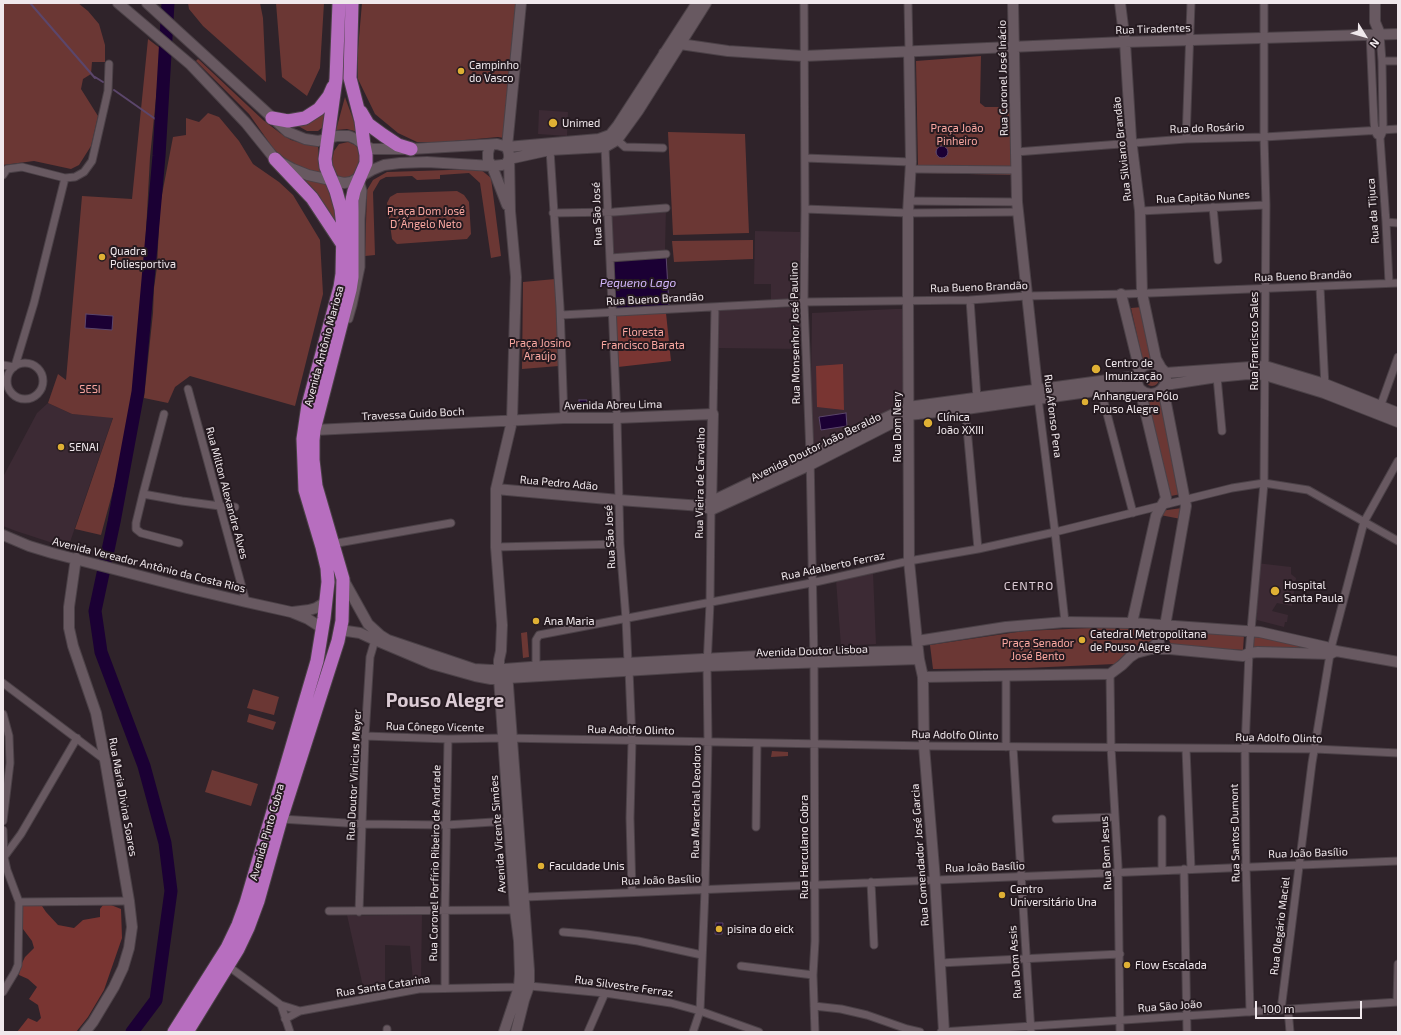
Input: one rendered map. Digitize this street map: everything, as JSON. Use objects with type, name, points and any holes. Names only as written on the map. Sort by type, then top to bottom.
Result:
[{"type":"highway","name":"Avenida Antônio Mariosa","points":[[323,623],[328,582],[327,568],[305,490],[303,440],[305,419],[340,287],[343,245],[338,182],[326,167],[336,79],[339,3]]},
{"type":"highway","points":[[352,3],[350,78],[356,102],[368,124],[398,145],[411,149]]},
{"type":"highway","points":[[272,118],[288,121],[305,118],[319,109],[329,96],[336,79]]},
{"type":"highway","name":"Avenida Antônio Mariosa","points":[[341,626],[343,579],[316,486],[313,460],[314,430],[352,277],[352,200],[354,191],[366,163],[361,122],[356,102]]},
{"type":"highway","points":[[275,159],[312,198],[343,245]]},
{"type":"highway","points":[[307,497],[306,484],[309,477],[316,486]]},
{"type":"highway","name":"Avenida Pinto Cobra","points":[[174,1032],[227,948],[246,904],[317,661],[323,623]]},
{"type":"highway","name":"Avenida Pinto Cobra","points":[[188,1032],[238,949],[253,914],[281,819],[338,641],[341,626]]},
{"type":"highway","points":[[292,745],[295,752],[301,755]]},
{"type":"street","points":[[118,3],[191,65],[246,123],[275,159],[308,175],[338,182],[351,182],[384,164],[427,162],[492,166],[506,164],[509,159],[550,150],[605,146],[617,140],[638,111],[706,3]]},
{"type":"street","points":[[510,210],[509,150],[507,147],[521,3]]},
{"type":"street","points":[[150,5],[288,132],[305,139],[318,141],[346,136],[356,139],[372,149],[411,149],[490,145],[501,145],[507,147],[599,139],[610,135],[697,3]]},
{"type":"street","name":"Rua Monsenhor José Paulino","points":[[804,3],[804,302],[810,454],[814,658]]},
{"type":"street","points":[[908,3],[911,165],[908,213]]},
{"type":"street","name":"Rua Coronel José Inácio","points":[[1013,3],[1016,152]]},
{"type":"street","name":"Rua Silviano Brandão","points":[[1120,3],[1125,42],[1132,144],[1140,210],[1142,293],[1156,359],[1163,370]]},
{"type":"street","points":[[1186,139],[1191,3]]},
{"type":"street","name":"Rua Francisco Sales","points":[[1248,653],[1252,631],[1257,552],[1264,483],[1266,205],[1264,137],[1264,3]]},
{"type":"street","points":[[1375,3],[1379,131]]},
{"type":"street","points":[[1375,34],[1382,61],[1379,131]]},
{"type":"street","name":"Rua Tiradentes","points":[[680,44],[728,51],[804,56],[1125,42],[1398,34]]},
{"type":"street","points":[[664,53],[680,44]]},
{"type":"street","points":[[1382,61],[1398,61]]},
{"type":"street","points":[[3,175],[7,169],[22,166],[65,178],[75,177],[84,172],[92,161],[108,91],[110,64]]},
{"type":"street","name":"Rua do Rosário","points":[[1016,152],[1186,139],[1264,137],[1398,130]]},
{"type":"street","name":"Rua da Tijuca","points":[[1379,131],[1389,283]]},
{"type":"street","points":[[617,140],[625,147],[663,148]]},
{"type":"street","points":[[490,145],[488,160],[492,166],[510,210]]},
{"type":"street","name":"Rua São José","points":[[605,146],[617,418],[620,544],[629,667],[632,740],[630,818],[632,892]]},
{"type":"street","points":[[550,150],[561,315],[564,418]]},
{"type":"street","points":[[1016,152],[1018,207]]},
{"type":"street","points":[[805,158],[1016,170]]},
{"type":"street","points":[[3,365],[14,367],[26,363],[36,367],[43,376],[42,388],[34,396],[24,399],[13,394],[5,385],[14,367],[34,303],[65,178]]},
{"type":"street","points":[[908,201],[1018,207]]},
{"type":"street","name":"Rua Capitão Nunes","points":[[1140,210],[1266,205]]},
{"type":"street","points":[[805,209],[908,213],[1018,207]]},
{"type":"street","name":"Rua Afonso Pena","points":[[1018,207],[1026,296],[1065,622]]},
{"type":"street","points":[[1213,207],[1218,260]]},
{"type":"street","points":[[553,213],[608,212],[666,208]]},
{"type":"street","name":"Avenida Vicente Simões","points":[[504,1032],[524,987],[529,970],[524,897],[503,673],[499,660],[501,651],[502,625],[496,547],[496,490],[512,421],[516,277],[510,210]]},
{"type":"street","name":"Rua Dom Nery","points":[[908,213],[909,561],[918,650]]},
{"type":"street","points":[[1386,222],[1398,223]]},
{"type":"street","points":[[610,258],[666,254]]},
{"type":"street","name":"Rua Bueno Brandão","points":[[561,315],[804,302],[970,300],[1026,296],[1121,294],[1398,283]]},
{"type":"street","points":[[1320,287],[1324,388]]},
{"type":"street","points":[[1121,294],[1138,363],[1136,380],[1166,498],[1156,516],[1132,623]]},
{"type":"street","points":[[970,300],[977,398]]},
{"type":"street","name":"Rua Vieira de Carvalho","points":[[707,662],[710,603],[708,506],[713,414],[715,307]]},
{"type":"street","points":[[1379,410],[1398,357]]},
{"type":"street","points":[[1138,373],[1148,364],[1154,364],[1163,370],[1265,370],[1324,388],[1379,410],[1398,422]]},
{"type":"street","points":[[1163,370],[1166,379],[1164,386],[1186,499],[1168,626],[1167,642],[1170,649]]},
{"type":"street","points":[[1139,387],[1145,393],[1152,394],[1158,392],[1164,386],[1217,377],[1248,374],[1265,370]]},
{"type":"street","name":"Avenida Doutor João Beraldo","points":[[758,484],[810,454],[908,411],[1099,386],[1130,377],[1138,373]]},
{"type":"street","points":[[1217,377],[1222,431]]},
{"type":"street","points":[[1099,386],[1133,513]]},
{"type":"street","name":"Avenida Doutor João Beraldo","points":[[1099,386],[1139,387]]},
{"type":"street","name":"Rua Milton Alexandre Alves","points":[[188,390],[246,602]]},
{"type":"street","name":"Avenida Doutor João Beraldo","points":[[965,404],[977,398],[1038,394]]},
{"type":"street","points":[[965,404],[978,549]]},
{"type":"street","points":[[1379,410],[1398,413]]},
{"type":"street","name":"Avenida Doutor João Beraldo","points":[[708,506],[758,484],[810,465],[908,411]]},
{"type":"street","points":[[164,414],[142,494],[136,524],[137,531],[179,543]]},
{"type":"street","name":"Avenida Abreu Lima","points":[[512,421],[713,414]]},
{"type":"street","name":"Travessa Guido Boch","points":[[314,430],[512,421]]},
{"type":"street","name":"Rua Olegário Maciel","points":[[1290,1032],[1284,1010],[1298,865],[1314,749],[1332,651],[1364,522],[1398,461]]},
{"type":"street","name":"Rua Adalberto Ferraz","points":[[535,671],[536,640],[538,635],[710,603],[812,583],[909,561],[978,549],[1055,532],[1232,488],[1264,483],[1308,490],[1398,541]]},
{"type":"street","name":"Rua Pedro Adão","points":[[496,490],[708,506]]},
{"type":"street","points":[[142,494],[235,507]]},
{"type":"street","points":[[332,544],[451,523]]},
{"type":"street","name":"Avenida Vereador Antônio da Costa Rios","points":[[3,535],[29,546],[246,602],[291,612],[323,623]]},
{"type":"street","points":[[496,547],[620,544]]},
{"type":"street","name":"Rua Maria Divina Soares","points":[[80,559],[69,607],[69,628],[73,646],[96,713],[129,901],[132,927],[129,948],[123,968],[114,987],[93,1022],[85,1032]]},
{"type":"street","points":[[343,579],[377,638]]},
{"type":"street","name":"Avenida Vereador Antônio da Costa Rios","points":[[291,612],[316,608],[326,602]]},
{"type":"street","points":[[1332,651],[1299,653],[1258,652],[1248,653],[1243,656],[1170,649],[1151,649],[1130,656],[1122,665],[1110,674],[923,677],[918,650],[1001,627],[1065,622],[1132,623],[1252,631],[1300,640],[1332,651],[1398,662]]},
{"type":"street","name":"Avenida Doutor Lisboa","points":[[341,626],[377,638],[432,664],[490,679],[503,673],[814,658],[918,650]]},
{"type":"street","points":[[1151,649],[1159,641],[1168,626]]},
{"type":"street","name":"Rua Doutor Vinicius Meyer","points":[[359,912],[365,736],[370,657],[377,638]]},
{"type":"street","points":[[1299,653],[1302,649],[1300,640]]},
{"type":"street","name":"Rua Santos Dumont","points":[[1248,653],[1245,748],[1246,867],[1250,1012]]},
{"type":"street","name":"Rua Herculano Cobra","points":[[814,658],[815,941],[813,975],[815,1032]]},
{"type":"street","name":"Rua Marechal Deodoro","points":[[692,1032],[700,1011],[705,890],[708,742],[707,662]]},
{"type":"street","name":"Rua Bom Jesus","points":[[1110,674],[1111,747],[1119,872],[1120,1032]]},
{"type":"street","name":"Rua Dom Assis","points":[[1006,676],[1009,747],[1021,876],[1031,1029]]},
{"type":"street","name":"Rua Comendador José Garcia","points":[[923,677],[924,746],[935,880],[944,1032]]},
{"type":"street","points":[[3,683],[105,760]]},
{"type":"street","points":[[3,714],[9,736],[10,763],[3,821]]},
{"type":"street","name":"Rua Cônego Vicente","points":[[365,736],[448,739],[508,739]]},
{"type":"street","points":[[4,857],[21,834],[77,738]]},
{"type":"street","name":"Rua Coronel Porfírio Ribeiro de Andrade","points":[[445,988],[444,910],[448,739]]},
{"type":"street","name":"Avenida Vicente Simões","points":[[508,739],[509,822],[515,910],[524,987],[524,1000],[516,1032]]},
{"type":"street","name":"Rua Adolfo Olinto","points":[[508,739],[924,746],[1314,749],[1398,753]]},
{"type":"street","points":[[756,827],[757,743]]},
{"type":"street","points":[[1186,749],[1188,869],[1187,1032]]},
{"type":"street","points":[[1056,819],[1115,816]]},
{"type":"street","points":[[281,819],[362,824],[446,825],[509,822]]},
{"type":"street","points":[[1162,819],[1162,870]]},
{"type":"street","points":[[3,830],[4,857],[7,870],[19,902],[18,965],[16,972],[3,992]]},
{"type":"street","name":"Rua João Basílio","points":[[524,897],[1398,860]]},
{"type":"street","points":[[871,882],[874,945]]},
{"type":"street","points":[[19,902],[129,901]]},
{"type":"street","points":[[328,911],[515,910]]},
{"type":"street","points":[[563,932],[638,941],[702,955]]},
{"type":"street","points":[[940,963],[1120,954]]},
{"type":"street","points":[[1398,964],[1398,1002]]},
{"type":"street","name":"Rua Santa Catarina","points":[[228,966],[281,1005],[300,1011]]},
{"type":"street","points":[[741,966],[813,975]]},
{"type":"street","name":"Rua Santa Catarina","points":[[285,1018],[300,1011],[419,989],[524,987]]},
{"type":"street","name":"Rua Silvestre Ferraz","points":[[524,987],[605,993],[664,1001],[700,1011],[760,1032]]},
{"type":"street","points":[[588,1032],[605,993]]},
{"type":"street","name":"Rua São João","points":[[941,1032],[1031,1029],[1120,1020],[1398,1002]]},
{"type":"street","points":[[281,1005],[290,1032]]},
{"type":"street","points":[[814,1006],[841,1009],[867,1015],[920,1032]]},
{"type":"shaded area","name":"Unimed","points":[[539,110],[568,112],[567,136],[538,134]]},
{"type":"shaded area","points":[[666,208],[665,251],[612,255],[608,212]]},
{"type":"shaded area","points":[[755,231],[800,232],[800,300],[771,301],[771,284],[754,284]]},
{"type":"shaded area","points":[[800,307],[803,349],[717,348],[719,310]]},
{"type":"shaded area","points":[[906,309],[904,407],[816,449],[812,446],[812,313]]},
{"type":"shaded area","name":"SENAI","points":[[48,403],[72,414],[113,417],[68,548],[3,526],[3,477],[37,413]]},
{"type":"shaded area","name":"Hospital Santa Paula","points":[[1256,563],[1291,567],[1291,574],[1296,578],[1292,606],[1277,603],[1272,611],[1288,615],[1287,622],[1285,622],[1284,627],[1257,620]]},
{"type":"shaded area","points":[[873,573],[876,644],[841,646],[836,580]]},
{"type":"shaded area","points":[[422,914],[421,981],[413,981],[410,946],[385,945],[385,986],[364,991],[347,915],[363,916]]},
{"type":"green space","points":[[3,3],[78,3],[88,11],[99,24],[105,45],[105,62],[92,62],[91,74],[83,79],[81,89],[98,116],[91,146],[79,165],[71,169],[34,161],[3,165]]},
{"type":"green space","points":[[188,3],[260,3],[263,18],[266,82],[203,26],[189,9]]},
{"type":"green space","points":[[276,3],[324,3],[320,68],[307,96],[282,77]]},
{"type":"green space","points":[[362,3],[516,3],[504,138],[498,137],[443,142],[417,142],[398,133],[375,114],[358,79],[358,49]]},
{"type":"green space","name":"SESI","points":[[148,39],[161,49],[150,157],[143,287],[135,384],[122,457],[101,535],[75,529],[113,418],[72,414],[48,403],[58,374],[66,380],[82,196],[132,199]]},
{"type":"green space","name":"Praça João Pinheiro","points":[[981,56],[980,103],[985,107],[1013,107],[1013,175],[923,173],[918,167],[916,61]]},
{"type":"green space","points":[[198,59],[263,120],[280,133],[291,140],[318,146],[319,163],[322,173],[301,168],[281,157],[249,114],[196,61]]},
{"type":"green space","points":[[345,97],[358,132],[347,129],[336,130]]},
{"type":"green space","points":[[328,103],[323,127],[318,131],[307,131],[293,123]]},
{"type":"green space","points":[[208,113],[219,117],[239,141],[253,164],[279,182],[293,195],[320,240],[323,294],[295,406],[190,376],[175,387],[168,403],[144,398],[157,267],[160,205],[173,137],[186,135],[186,118],[199,122]]},
{"type":"green space","points":[[668,132],[745,134],[749,233],[673,235]]},
{"type":"green space","points":[[348,142],[355,145],[360,151],[361,162],[355,176],[344,179],[338,176],[333,169],[332,160],[334,151],[339,144]]},
{"type":"green space","name":"Praça Dom José D´Ângelo Neto","points":[[480,169],[491,178],[501,256],[491,258],[480,183],[469,173],[440,175],[440,179],[417,180],[412,176],[386,177],[380,180],[373,192],[375,255],[365,256],[367,190],[373,180],[387,172]]},
{"type":"green space","points":[[297,174],[328,182],[340,236],[320,197],[310,185]]},
{"type":"green space","name":"Praça Dom José D´Ângelo Neto","points":[[457,191],[464,195],[469,202],[471,234],[467,239],[397,244],[392,239],[387,203],[390,197],[397,193]]},
{"type":"green space","points":[[753,240],[753,259],[674,262],[672,241]]},
{"type":"green space","name":"Praça Josino Araújo","points":[[555,279],[559,366],[522,369],[523,282]]},
{"type":"green space","points":[[1142,307],[1153,360],[1143,362],[1131,308]]},
{"type":"green space","name":"Floresta Francisco Barata","points":[[666,313],[671,361],[618,367],[615,314]]},
{"type":"green space","points":[[843,364],[844,410],[817,407],[816,366]]},
{"type":"green space","points":[[1152,372],[1157,374],[1159,379],[1157,384],[1152,386],[1147,384],[1145,379],[1147,374]]},
{"type":"green space","points":[[1160,398],[1181,494],[1171,496],[1148,401]]},
{"type":"green space","points":[[1182,508],[1181,519],[1160,515],[1160,511]]},
{"type":"green space","name":"Praça Senador José Bento","points":[[1112,627],[1150,630],[1155,632],[1155,640],[1140,644],[1125,654],[1115,664],[1027,668],[933,669],[930,645],[1024,631]]},
{"type":"green space","points":[[1176,629],[1244,635],[1243,650],[1172,646],[1169,640],[1171,634]]},
{"type":"green space","points":[[527,632],[529,657],[523,658],[521,633]]},
{"type":"green space","points":[[1253,633],[1299,642],[1300,646],[1298,651],[1251,649]]},
{"type":"green space","points":[[253,689],[279,697],[274,715],[247,708]]},
{"type":"green space","points":[[249,714],[276,722],[273,730],[247,722]]},
{"type":"green space","points":[[772,751],[788,752],[788,756],[771,757]]},
{"type":"green space","points":[[212,770],[258,784],[251,806],[205,792]]},
{"type":"green space","points":[[23,902],[40,903],[58,925],[74,928],[83,920],[100,917],[100,909],[103,905],[111,905],[121,909],[122,938],[104,990],[88,1017],[76,1032],[17,1032],[28,1018],[37,1022],[41,1018],[38,1005],[29,999],[37,987],[28,979],[19,975],[20,967],[25,957],[34,948],[32,941],[23,929]]},
{"type":"water","points":[[940,146],[944,146],[948,152],[944,158],[940,158],[936,154],[936,150]]},
{"type":"water","name":"Pequeno Lago","points":[[666,254],[669,306],[612,312],[610,258]]},
{"type":"water","points":[[86,314],[113,316],[112,330],[85,328]]},
{"type":"water","points":[[579,400],[587,400],[587,410],[580,410]]},
{"type":"water","points":[[846,413],[847,426],[821,430],[819,417]]},
{"type":"water","name":"pisina do eick","points":[[716,923],[723,923],[722,934],[715,934]]},
{"type":"waterway","points":[[30,3],[95,78]]},
{"type":"waterway","points":[[132,1032],[156,1000],[171,891],[165,843],[144,766],[101,652],[95,611],[114,522],[138,392],[159,156],[168,3]]},
{"type":"waterway","points":[[95,77],[103,82]]},
{"type":"waterway","points":[[114,90],[161,123]]},
{"type":"place","name":"Campinho do Vasco","points":[[461,71]]},
{"type":"place","name":"Unimed","points":[[553,123]]},
{"type":"place","name":"Quadra Poliesportiva","points":[[102,257]]},
{"type":"place","name":"Centro de Imunização","points":[[1096,369]]},
{"type":"place","name":"Anhanguera Pólo Pouso Alegre","points":[[1085,402]]},
{"type":"place","name":"Clínica João XXIII","points":[[928,423]]},
{"type":"place","name":"SENAI","points":[[61,447]]},
{"type":"place","name":"Hospital Santa Paula","points":[[1275,591]]},
{"type":"place","name":"Ana Maria","points":[[536,621]]},
{"type":"place","name":"Catedral Metropolitana de Pouso Alegre","points":[[1082,640]]},
{"type":"place","name":"Faculdade Unis","points":[[541,866]]},
{"type":"place","name":"Centro Universitário Una","points":[[1002,895]]},
{"type":"place","name":"pisina do eick","points":[[719,929]]},
{"type":"place","name":"Flow Escalada","points":[[1127,965]]},
{"type":"district","name":"CENTRO","points":[[1029,586]]},
{"type":"district","name":"Pouso Alegre","points":[[445,701]]}]
